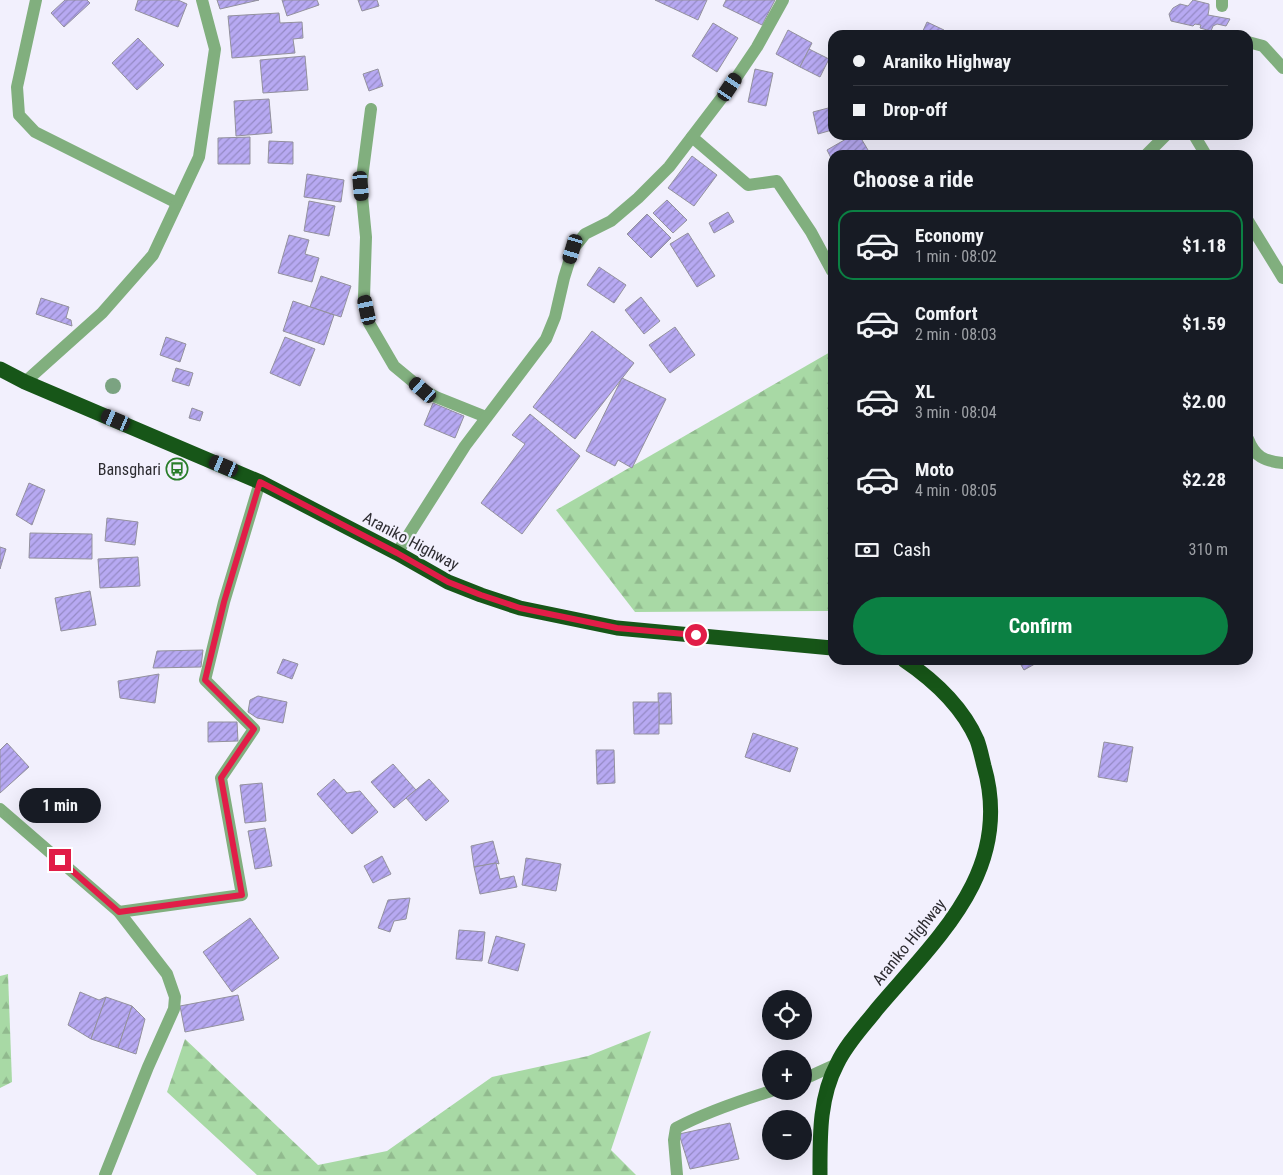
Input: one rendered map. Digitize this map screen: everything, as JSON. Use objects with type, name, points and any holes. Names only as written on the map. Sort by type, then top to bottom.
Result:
[{"type":"highway","name":"Araniko Highway","points":[[0,369],[25,382],[260,482],[397,553],[448,582],[481,595],[520,608],[617,628],[828,648]]},
{"type":"highway","name":"Araniko Highway","points":[[820,1175],[821,1122],[827,1088],[837,1064],[849,1043],[944,932],[966,898],[986,855],[992,815],[988,782],[977,740],[954,702],[927,675],[912,665]]},
{"type":"street","points":[[36,0],[17,87],[19,115],[35,132],[177,203]]},
{"type":"street","points":[[25,382],[102,313],[153,255],[199,157],[215,49],[202,0]]},
{"type":"street","points":[[397,553],[465,446],[546,339],[556,316],[564,278],[573,249],[585,234],[611,221],[638,198],[668,167],[730,87],[757,47],[783,0]]},
{"type":"street","points":[[1253,43],[1263,46],[1283,68]]},
{"type":"street","points":[[371,109],[361,186],[366,237],[364,298],[370,322],[394,366],[423,390],[436,397],[486,416]]},
{"type":"street","points":[[692,137],[748,186],[777,182],[811,232],[828,264]]},
{"type":"street","points":[[1151,150],[1161,140]]},
{"type":"street","points":[[1253,229],[1283,278]]},
{"type":"street","points":[[1253,451],[1267,461],[1283,463]]},
{"type":"street","points":[[119,912],[242,895],[221,778],[254,729],[205,680],[224,602],[260,482]]},
{"type":"street","points":[[0,809],[119,912],[167,974],[175,997],[174,1009],[148,1067],[105,1175]]},
{"type":"street","points":[[812,1075],[837,1064]]},
{"type":"street","points":[[677,1175],[674,1140],[676,1128],[688,1121],[762,1094]]},
{"type":"green space","points":[[828,353],[828,611],[635,612],[556,510]]},
{"type":"green space","points":[[8,974],[12,1082],[0,1088],[0,976]]},
{"type":"green space","points":[[651,1031],[611,1150],[636,1175],[257,1175],[167,1092],[185,1039],[318,1165],[387,1151],[492,1077],[588,1056]]},
{"type":"building","points":[[65,0],[87,0],[90,3],[64,27],[51,13]]},
{"type":"building","points":[[138,0],[178,0],[187,4],[178,27],[135,10]]},
{"type":"building","points":[[217,0],[259,0],[220,9]]},
{"type":"building","points":[[282,0],[317,0],[319,5],[287,16]]},
{"type":"building","points":[[358,0],[377,0],[379,6],[362,11]]},
{"type":"building","points":[[655,0],[707,0],[698,20]]},
{"type":"building","points":[[726,0],[775,0],[762,25],[723,6]]},
{"type":"building","points":[[1193,0],[1209,4],[1208,15],[1230,19],[1226,26],[1217,24],[1213,26],[1211,30],[1200,28],[1201,25],[1195,24],[1193,26],[1171,21],[1169,14],[1173,8],[1180,4],[1188,6]]},
{"type":"building","points":[[279,13],[280,23],[302,22],[303,38],[293,39],[295,53],[232,58],[228,16]]},
{"type":"building","points":[[927,22],[944,30],[923,30]]},
{"type":"building","points":[[713,23],[738,38],[717,72],[692,56]]},
{"type":"building","points":[[788,30],[812,43],[800,67],[776,54]]},
{"type":"building","points":[[138,38],[164,65],[137,90],[112,63]]},
{"type":"building","points":[[809,49],[828,58],[820,77],[800,67]]},
{"type":"building","points":[[305,56],[308,90],[263,93],[260,60]]},
{"type":"building","points":[[378,69],[383,86],[369,91],[363,74]]},
{"type":"building","points":[[755,69],[773,73],[766,106],[748,102]]},
{"type":"building","points":[[269,99],[272,133],[236,136],[234,101]]},
{"type":"building","points":[[828,108],[828,131],[818,134],[813,112]]},
{"type":"building","points":[[250,137],[250,164],[218,164],[218,138]]},
{"type":"building","points":[[844,140],[862,140],[868,150],[828,150],[828,152],[827,150]]},
{"type":"building","points":[[269,141],[293,142],[293,164],[268,163]]},
{"type":"building","points":[[692,156],[717,175],[694,206],[668,188]]},
{"type":"building","points":[[307,174],[344,180],[341,202],[304,197]]},
{"type":"building","points":[[667,200],[687,220],[673,233],[653,213]]},
{"type":"building","points":[[309,201],[335,206],[329,236],[304,231]]},
{"type":"building","points":[[728,212],[734,222],[714,233],[709,223]]},
{"type":"building","points":[[647,214],[671,238],[651,258],[627,234]]},
{"type":"building","points":[[688,233],[715,276],[697,287],[670,244]]},
{"type":"building","points":[[289,235],[309,240],[305,254],[319,258],[312,282],[278,273]]},
{"type":"building","points":[[599,267],[626,285],[614,303],[587,285]]},
{"type":"building","points":[[321,276],[351,286],[341,317],[310,307]]},
{"type":"building","points":[[641,297],[660,321],[644,334],[625,310]]},
{"type":"building","points":[[41,298],[69,307],[66,318],[71,320],[72,326],[36,314]]},
{"type":"building","points":[[293,301],[334,315],[324,345],[283,331]]},
{"type":"building","points":[[675,327],[695,355],[670,373],[649,345]]},
{"type":"building","points":[[592,331],[634,363],[575,439],[533,407]]},
{"type":"building","points":[[166,337],[186,344],[180,362],[160,355]]},
{"type":"building","points":[[285,337],[315,349],[300,386],[270,373]]},
{"type":"building","points":[[176,368],[193,373],[189,386],[172,381]]},
{"type":"building","points":[[622,378],[666,399],[632,468],[618,460],[615,466],[586,451]]},
{"type":"building","points":[[433,403],[464,416],[455,438],[424,425]]},
{"type":"building","points":[[192,408],[203,412],[200,421],[189,418]]},
{"type":"building","points":[[530,414],[580,456],[522,534],[481,503],[525,444],[512,435]]},
{"type":"building","points":[[29,483],[45,490],[32,525],[16,515]]},
{"type":"building","points":[[107,518],[138,522],[135,545],[105,541]]},
{"type":"building","points":[[30,533],[92,534],[92,559],[29,558]]},
{"type":"building","points":[[0,547],[6,549],[0,569]]},
{"type":"building","points":[[138,557],[140,586],[100,588],[98,559]]},
{"type":"building","points":[[90,591],[96,625],[61,631],[55,598]]},
{"type":"building","points":[[203,650],[201,667],[153,668],[157,651]]},
{"type":"building","points":[[283,659],[298,664],[292,679],[277,673]]},
{"type":"building","points":[[1021,665],[1033,665],[1024,670]]},
{"type":"building","points":[[159,674],[155,703],[120,698],[118,681]]},
{"type":"building","points":[[658,693],[671,693],[672,724],[659,724]]},
{"type":"building","points":[[258,696],[287,702],[283,723],[257,718],[248,712],[250,700]]},
{"type":"building","points":[[633,702],[659,702],[659,734],[634,734]]},
{"type":"building","points":[[208,722],[237,722],[238,741],[208,742]]},
{"type":"building","points":[[753,733],[798,748],[790,772],[745,757]]},
{"type":"building","points":[[1104,742],[1133,747],[1127,782],[1098,777]]},
{"type":"building","points":[[7,743],[29,767],[0,793],[0,750]]},
{"type":"building","points":[[596,750],[614,750],[615,783],[597,784]]},
{"type":"building","points":[[393,764],[416,790],[394,808],[371,782]]},
{"type":"building","points":[[334,779],[347,793],[360,791],[378,812],[352,834],[317,794]]},
{"type":"building","points":[[429,779],[449,801],[426,821],[406,798]]},
{"type":"building","points":[[262,783],[266,821],[245,823],[240,785]]},
{"type":"building","points":[[265,828],[272,866],[255,869],[248,831]]},
{"type":"building","points":[[493,841],[499,864],[474,867],[471,846]]},
{"type":"building","points":[[382,856],[391,874],[373,883],[364,866]]},
{"type":"building","points":[[526,858],[561,864],[556,891],[522,885]]},
{"type":"building","points":[[496,863],[500,879],[514,876],[517,887],[480,894],[474,867]]},
{"type":"building","points":[[410,898],[406,919],[394,921],[390,932],[378,928],[388,900]]},
{"type":"building","points":[[250,918],[279,958],[232,992],[203,952]]},
{"type":"building","points":[[459,930],[485,932],[482,961],[456,959]]},
{"type":"building","points":[[496,936],[525,944],[518,971],[488,963]]},
{"type":"building","points":[[80,992],[99,1000],[106,997],[91,1039],[68,1025]]},
{"type":"building","points":[[238,995],[244,1020],[185,1032],[180,1006]]},
{"type":"building","points":[[106,997],[132,1006],[118,1048],[91,1039]]},
{"type":"building","points":[[132,1006],[145,1019],[136,1054],[118,1048]]},
{"type":"building","points":[[730,1123],[739,1159],[690,1169],[679,1134]]},
{"type":"place","name":"Bansghari","points":[[177,469]]},
{"type":"route","points":[[60,860],[119,912],[242,895],[221,778],[254,729],[205,680],[224,602],[260,482],[397,553],[448,582],[481,595],[520,608],[617,628],[696,635]]}]
